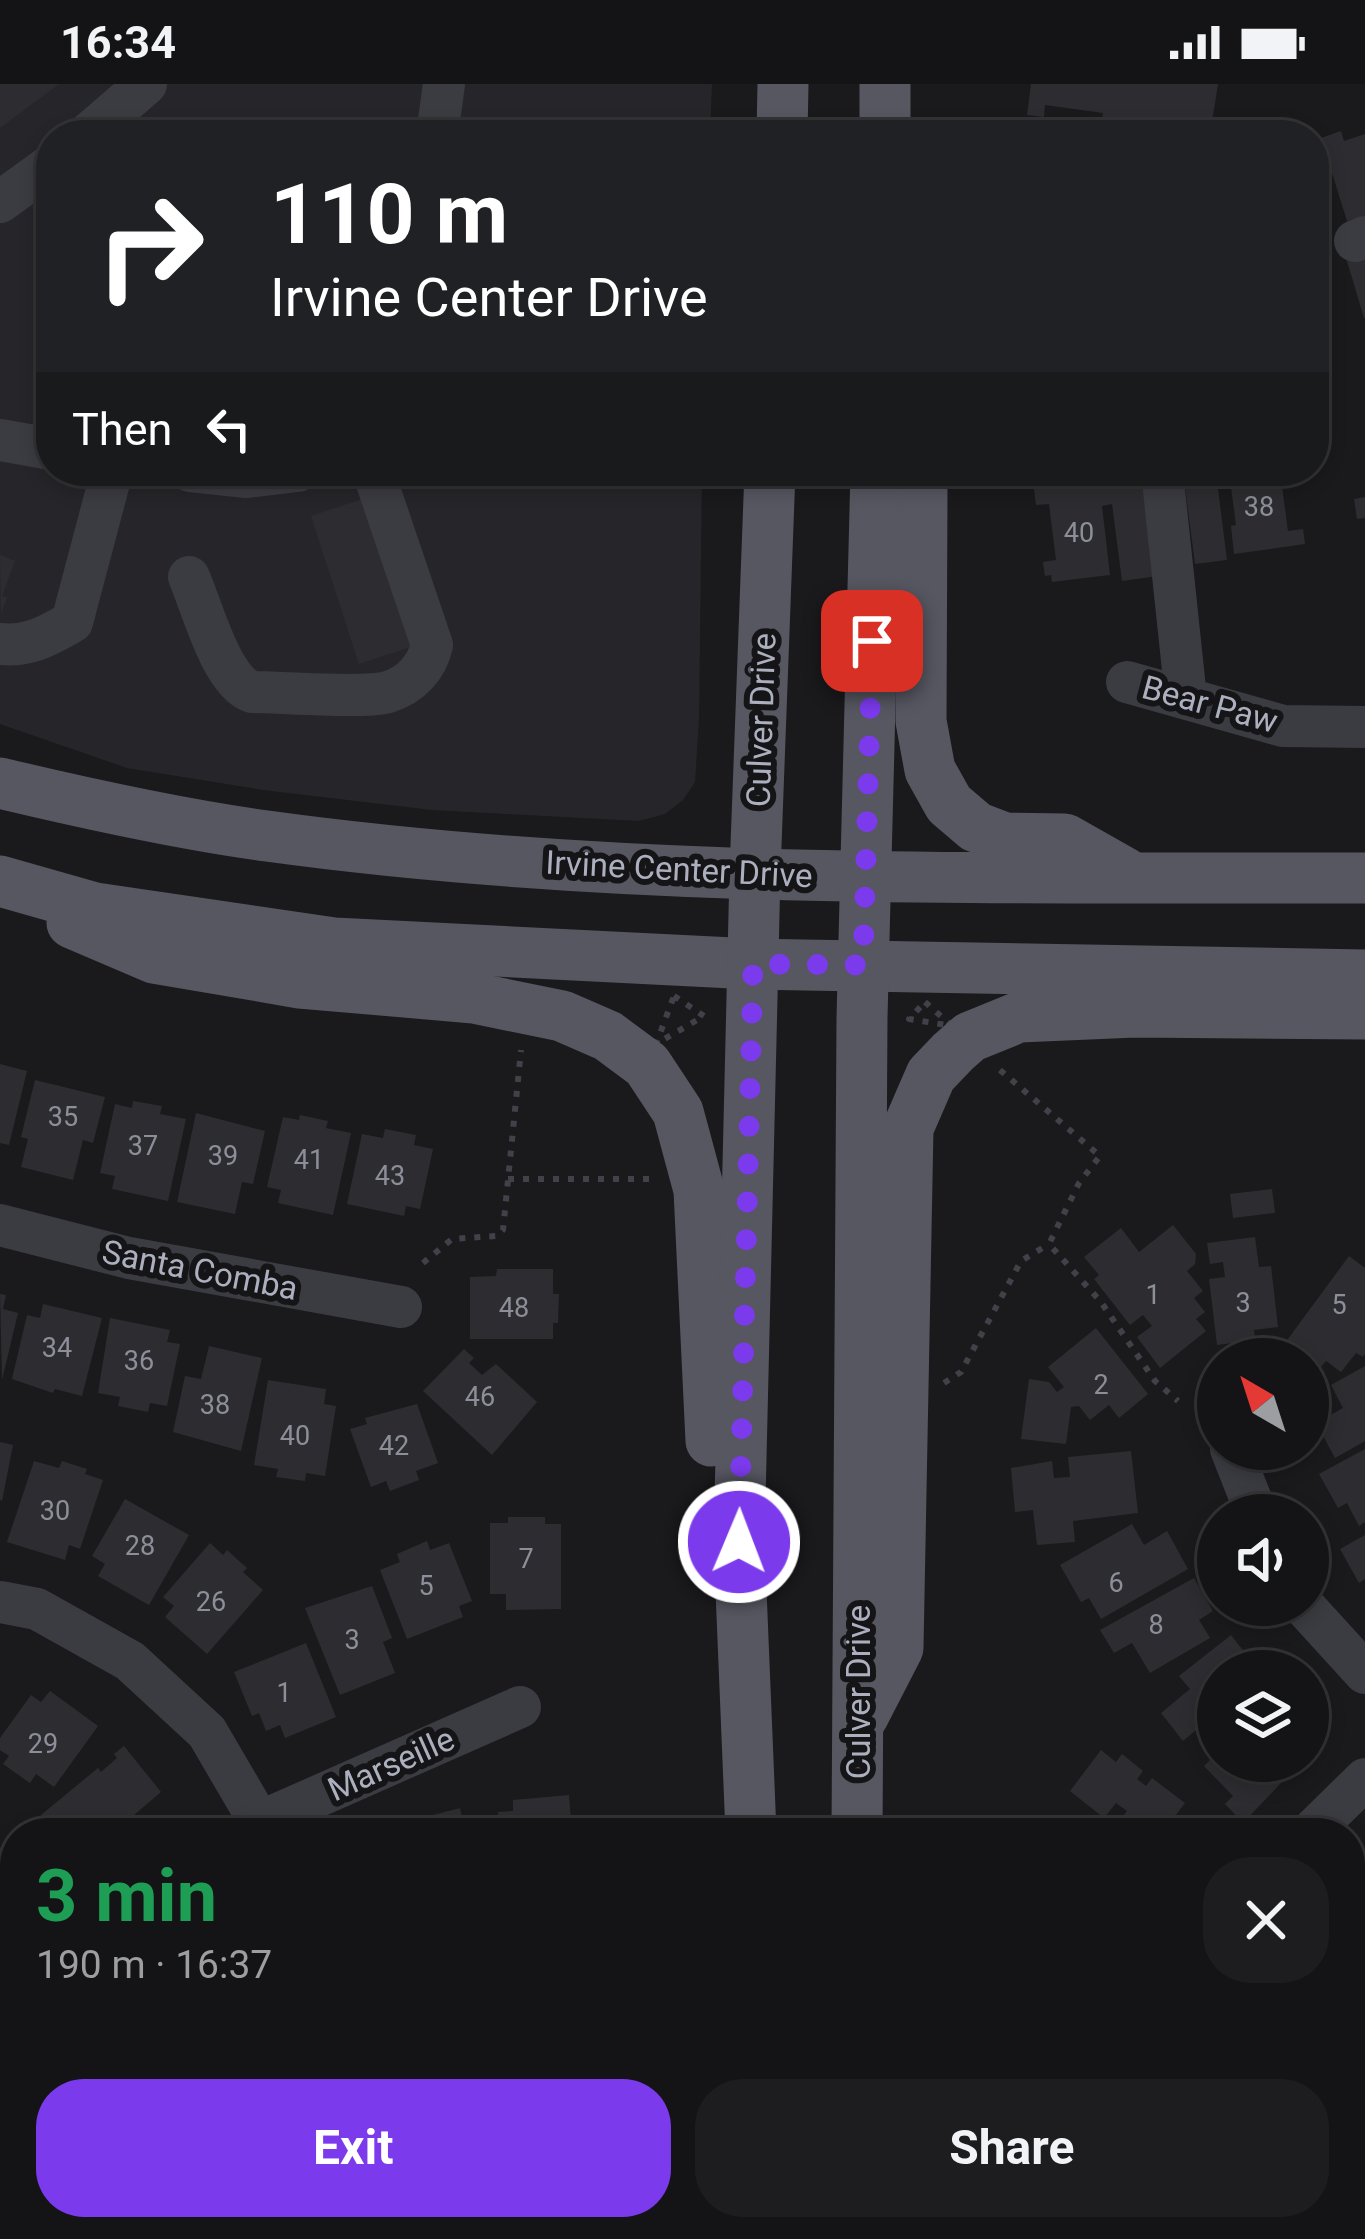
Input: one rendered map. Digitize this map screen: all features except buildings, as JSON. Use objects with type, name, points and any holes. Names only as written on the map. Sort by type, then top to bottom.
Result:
[{"type":"main road","points":[[782,120],[783,84]]},
{"type":"main road","points":[[885,84],[885,120]]},
{"type":"main road","name":"Culver Drive","points":[[750,1818],[739,1542],[769,486]]},
{"type":"main road","name":"Culver Drive","points":[[856,1818],[864,878],[876,486]]},
{"type":"main road","points":[[919,486],[921,721],[930,770],[949,804],[976,826],[1005,838],[1064,839],[1131,876]]},
{"type":"main road","points":[[0,744],[77,801]]},
{"type":"main road","name":"Irvine Center Drive","points":[[0,783],[261,836],[418,854],[864,878],[1365,878]]},
{"type":"main road","points":[[0,881],[95,908],[334,943],[753,964],[1365,975]]},
{"type":"main road","points":[[0,893],[154,958],[299,983],[473,998],[562,1016],[608,1036],[647,1065],[678,1112],[699,1190],[712,1464],[739,1542]]},
{"type":"main road","points":[[857,1728],[898,1648],[908,1128],[932,1075],[970,1037],[1019,1017],[1136,1012],[1365,1014]]},
{"type":"street","points":[[104,120],[146,84]]},
{"type":"street","points":[[438,120],[443,84]]},
{"type":"street","points":[[0,202],[36,176]]},
{"type":"street","points":[[0,450],[1,440],[36,446]]},
{"type":"street","points":[[0,644],[19,646],[43,639],[72,622],[108,486]]},
{"type":"street","points":[[189,577],[227,669],[240,688],[252,692],[387,692],[415,676],[428,662],[431,645],[378,486]]},
{"type":"street","points":[[1164,486],[1186,698]]},
{"type":"street","name":"Bear Paw","points":[[1127,682],[1282,726],[1365,727]]},
{"type":"street","name":"Santa Comba","points":[[0,1225],[129,1258],[401,1307]]},
{"type":"street","points":[[0,1602],[38,1609],[130,1661],[207,1732],[259,1818]]},
{"type":"street","points":[[1322,1626],[1365,1673]]},
{"type":"street","name":"Marseille","points":[[283,1818],[520,1707]]},
{"type":"street","points":[[1325,1818],[1365,1778]]},
{"type":"path","points":[[656,1044],[704,1016]]},
{"type":"path","points":[[423,1263],[452,1239],[497,1235],[503,1230],[523,1035]]},
{"type":"path","points":[[939,1387],[961,1372],[1021,1261],[1049,1244],[1079,1184],[1100,1156],[1024,1088],[987,1064]]},
{"type":"path","points":[[508,1179],[656,1179]]},
{"type":"path","points":[[1049,1244],[1101,1302],[1155,1381],[1178,1401]]},
{"type":"shaded area","points":[[0,84],[712,84],[711,120],[36,120],[36,486],[702,486],[699,718],[695,782],[683,800],[665,814],[639,821],[432,810],[127,768],[0,724]]},
{"type":"route","points":[[739,1542],[753,964],[863,965],[872,641]]}]
